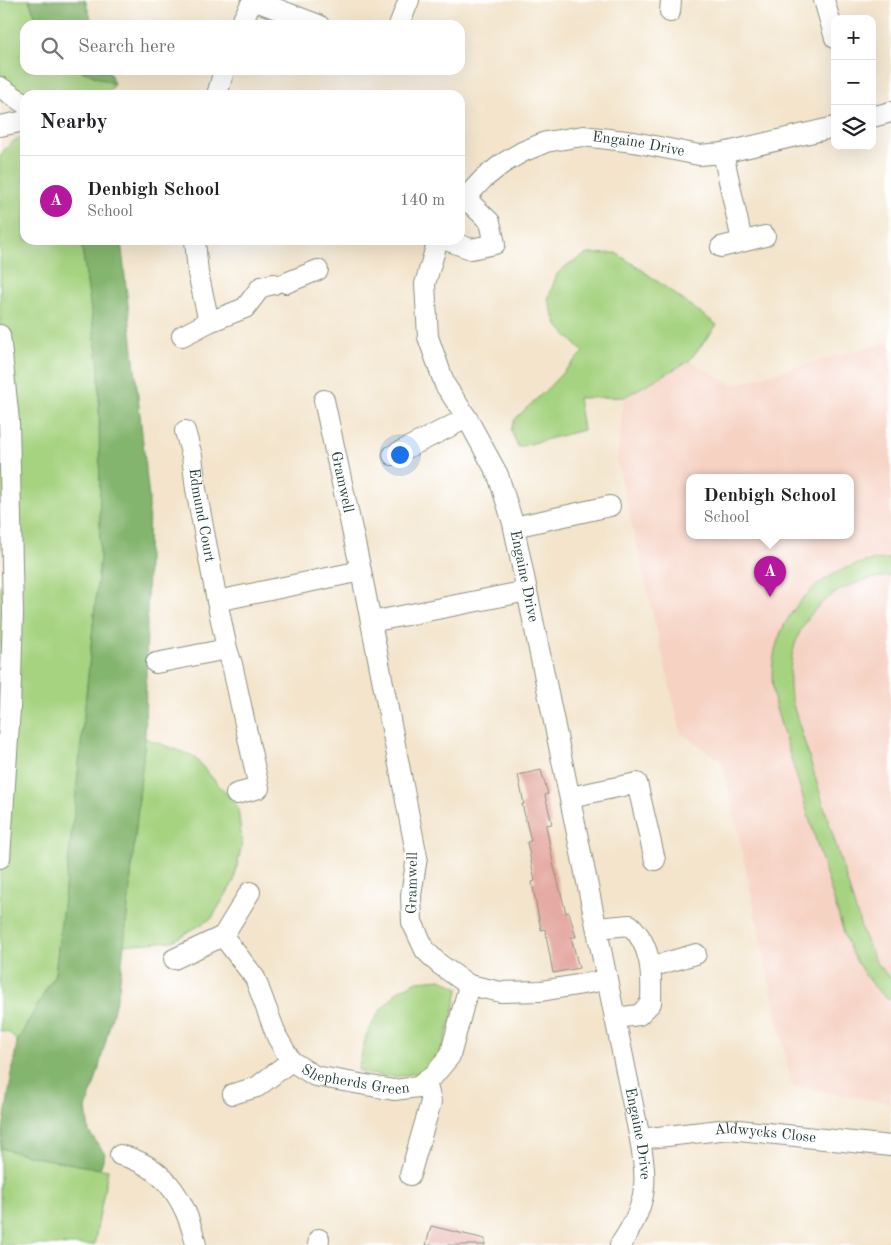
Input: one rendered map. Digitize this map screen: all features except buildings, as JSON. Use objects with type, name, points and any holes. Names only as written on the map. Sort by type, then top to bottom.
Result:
[{"type":"street","points":[[243,20],[253,0],[306,20]]},
{"type":"street","points":[[401,20],[409,0]]},
{"type":"street","points":[[824,0],[831,24]]},
{"type":"street","points":[[218,90],[223,75]]},
{"type":"street","points":[[0,88],[20,101]]},
{"type":"street","points":[[876,116],[891,112]]},
{"type":"street","points":[[0,126],[20,122]]},
{"type":"street","name":"Engaine Drive","points":[[465,198],[483,179],[502,164],[522,152],[546,142],[583,136],[634,142],[699,155],[723,153],[831,127]]},
{"type":"street","points":[[723,153],[742,241]]},
{"type":"street","points":[[462,245],[471,248],[495,244],[490,222],[465,203]]},
{"type":"street","points":[[721,247],[765,236]]},
{"type":"street","points":[[196,245],[198,273],[210,322]]},
{"type":"street","name":"Engaine Drive","points":[[436,245],[424,284],[428,337],[445,385],[467,418],[498,475],[514,527],[640,1139],[644,1164],[644,1187],[637,1213],[620,1245]]},
{"type":"street","points":[[182,336],[245,308],[262,287],[280,284],[318,270]]},
{"type":"street","points":[[0,335],[9,421],[6,508],[13,613],[10,709],[0,858]]},
{"type":"street","name":"Gramwell","points":[[324,400],[361,571],[416,857],[411,895],[412,922],[425,950],[439,964],[469,985],[501,992],[541,991],[607,980]]},
{"type":"street","points":[[393,455],[467,418]]},
{"type":"street","name":"Edmund Court","points":[[185,431],[192,456],[196,489],[227,649],[266,787],[236,794]]},
{"type":"street","points":[[514,527],[610,506]]},
{"type":"street","points":[[217,601],[361,571]]},
{"type":"street","points":[[0,584],[13,613]]},
{"type":"street","points":[[371,622],[527,591]]},
{"type":"street","points":[[156,663],[227,649]]},
{"type":"street","points":[[570,797],[637,783],[655,860]]},
{"type":"street","points":[[174,958],[223,936],[250,892]]},
{"type":"street","points":[[598,928],[630,925],[640,935],[651,967],[652,1003],[639,1015],[615,1018]]},
{"type":"street","name":"Shepherds Green","points":[[223,936],[255,978],[277,1037],[291,1061],[315,1076],[394,1090],[418,1087],[436,1074],[450,1056],[469,985]]},
{"type":"street","points":[[651,967],[696,954]]},
{"type":"street","points":[[233,1094],[257,1087],[291,1061]]},
{"type":"street","points":[[410,1175],[431,1102],[426,1081]]},
{"type":"street","name":"Aldwycks Close","points":[[640,1139],[729,1129],[891,1146]]},
{"type":"street","points":[[120,1156],[134,1158],[150,1167],[164,1180],[182,1202],[191,1223],[196,1245]]},
{"type":"shaded area","points":[[891,341],[891,1103],[792,1086],[723,762],[681,733],[617,462],[624,397],[689,361],[732,385]]},
{"type":"green space","points":[[0,0],[29,0],[37,20],[20,20],[20,75],[92,75],[114,84],[110,90],[20,90],[0,78]]},
{"type":"green space","points":[[29,0],[85,0],[91,20],[37,20]]},
{"type":"green space","points":[[92,75],[111,75],[114,84]]},
{"type":"green space","points":[[20,138],[20,245],[82,245],[99,367],[100,557],[75,804],[55,974],[17,1042],[10,1033],[0,1031],[0,584],[12,611],[11,508],[0,508],[0,156]]},
{"type":"green space","points":[[82,245],[122,245],[149,498],[145,738],[119,989],[96,1079],[86,1108],[89,1132],[105,1154],[100,1169],[35,1157],[0,1148],[17,1042],[55,974],[75,804],[100,557],[99,367]]},
{"type":"green space","points":[[616,253],[717,325],[689,361],[624,397],[578,398],[583,430],[518,447],[511,430],[515,419],[583,352],[557,325],[548,299],[557,274],[570,263],[588,254]]},
{"type":"green space","points":[[891,559],[891,576],[867,580],[845,587],[827,599],[812,613],[801,630],[793,651],[790,673],[791,698],[863,934],[876,962],[891,979],[891,1001],[864,974],[846,940],[775,705],[772,674],[777,642],[786,622],[812,589],[849,567],[870,561]]},
{"type":"green space","points":[[145,738],[193,756],[238,807],[242,843],[234,881],[212,918],[173,941],[124,945]]},
{"type":"green space","points":[[441,979],[459,988],[443,1047],[434,1062],[419,1072],[399,1076],[365,1073],[358,1070],[366,1036],[378,1013],[399,990],[418,981]]},
{"type":"green space","points":[[0,1148],[35,1157],[108,1170],[94,1245],[0,1245]]},
{"type":"place","name":"Denbigh School","points":[[770,597]]}]
